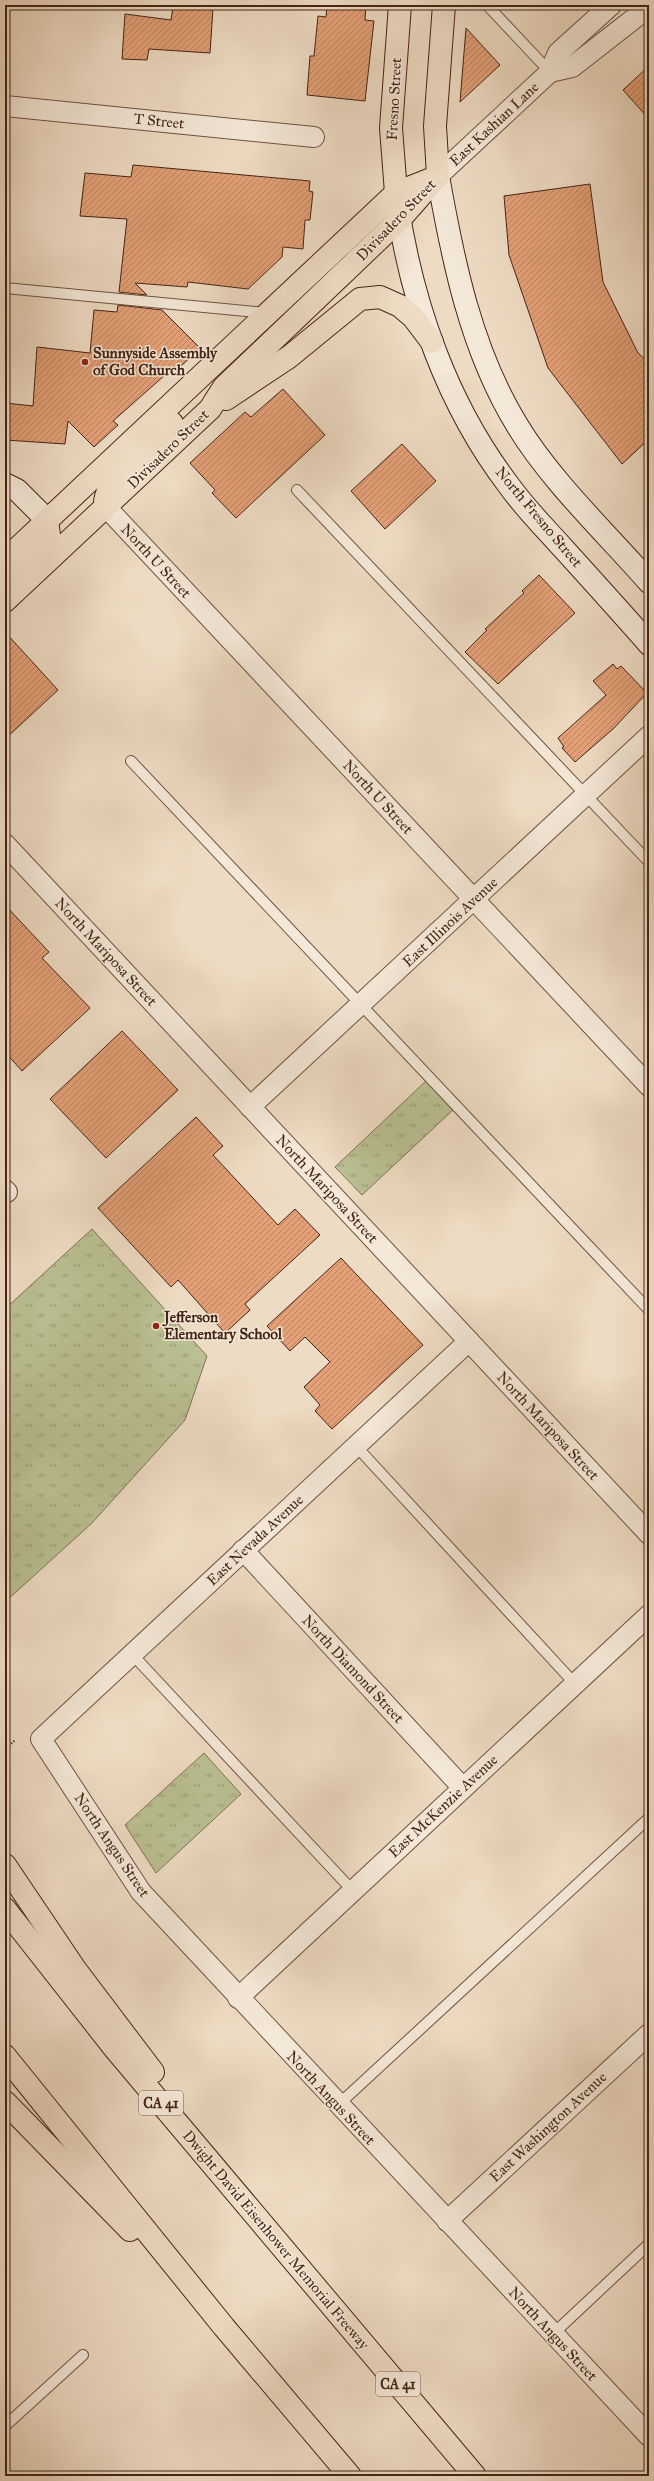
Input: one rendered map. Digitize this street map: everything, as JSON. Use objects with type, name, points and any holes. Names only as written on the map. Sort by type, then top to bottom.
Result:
[{"type":"main road","name":"Fresno Street","points":[[396,193],[391,128],[400,5]]},
{"type":"main road","points":[[444,5],[435,126],[438,176],[460,285],[482,350],[516,425],[564,486],[649,582]]},
{"type":"main road","name":"Divisadero Street","points":[[5,560],[396,193],[438,176]]},
{"type":"main road","name":"Divisadero Street","points":[[5,601],[210,409],[224,387],[400,220],[438,176]]},
{"type":"main road","name":"North Fresno Street","points":[[396,193],[407,259],[432,342],[460,406],[484,449],[510,488],[649,644]]},
{"type":"main road","points":[[210,409],[289,357],[360,299],[380,297],[400,306],[412,317],[432,342]]},
{"type":"main road","points":[[106,507],[104,502],[112,482],[177,418],[209,367]]},
{"type":"main road","points":[[5,484],[17,490],[47,520],[49,535],[45,543],[5,579]]},
{"type":"main road","points":[[5,1865],[75,1969],[320,2292]]},
{"type":"main road","name":"Dwight David Eisenhower Memorial Freeway","points":[[5,1909],[116,2049],[475,2476]]},
{"type":"main road","points":[[5,2056],[224,2327],[350,2476]]},
{"type":"main road","points":[[5,2102],[224,2327]]},
{"type":"street","name":"East Kashian Lane","points":[[438,176],[550,72],[558,53],[611,5]]},
{"type":"street","name":"East Kashian Lane","points":[[550,72],[572,67],[649,7]]},
{"type":"street","name":"T Street","points":[[5,106],[314,136]]},
{"type":"street","name":"North U Street","points":[[106,507],[649,1086]]},
{"type":"street","name":"East Illinois Avenue","points":[[250,1107],[360,1004],[475,900],[649,736]]},
{"type":"street","name":"North Mariposa Street","points":[[5,844],[649,1534]]},
{"type":"street","name":"East Nevada Avenue","points":[[41,1738],[469,1341]]},
{"type":"street","name":"North Diamond Street","points":[[243,1550],[463,1788]]},
{"type":"street","name":"East McKenzie Avenue","points":[[238,1998],[649,1615]]},
{"type":"street","name":"North Angus Street","points":[[41,1738],[141,1892],[238,1998],[649,2436]]},
{"type":"street","name":"East Washington Avenue","points":[[447,2221],[649,2034]]},
{"type":"lane","points":[[487,5],[550,72]]},
{"type":"lane","points":[[5,288],[267,313]]},
{"type":"lane","points":[[297,490],[649,862]]},
{"type":"lane","points":[[131,761],[649,1310]]},
{"type":"lane","points":[[356,1446],[575,1684]]},
{"type":"lane","points":[[132,1654],[352,1891]]},
{"type":"lane","points":[[338,2105],[649,1818]]},
{"type":"lane","points":[[553,2334],[649,2244]]},
{"type":"lane","points":[[5,2426],[83,2355]]},
{"type":"path","points":[[5,1750],[15,1740]]},
{"type":"green space","points":[[427,1080],[454,1109],[362,1195],[335,1167]]},
{"type":"green space","points":[[92,1229],[207,1356],[185,1420],[92,1523],[5,1602],[5,1309]]},
{"type":"green space","points":[[204,1753],[241,1794],[156,1873],[125,1825]]},
{"type":"building","points":[[327,5],[366,5],[365,20],[374,21],[365,101],[307,95],[310,56],[314,56],[318,16],[326,17]]},
{"type":"building","points":[[173,6],[213,8],[210,53],[149,49],[147,60],[122,59],[125,14],[171,20]]},
{"type":"building","points":[[466,28],[500,65],[460,102]]},
{"type":"building","points":[[649,66],[649,119],[623,90]]},
{"type":"building","points":[[133,165],[310,181],[309,191],[313,192],[310,220],[305,220],[303,249],[283,247],[282,257],[248,289],[188,282],[187,287],[135,283],[147,295],[119,292],[127,219],[80,216],[85,173],[131,177]]},
{"type":"building","points":[[590,184],[603,282],[638,353],[649,363],[649,439],[622,464],[548,368],[509,255],[504,196]]},
{"type":"building","points":[[118,305],[162,310],[200,348],[177,370],[174,367],[113,421],[118,425],[94,447],[68,421],[65,444],[5,440],[5,403],[33,406],[37,347],[90,353],[94,310],[117,312]]},
{"type":"building","points":[[283,389],[325,435],[236,518],[212,493],[215,490],[190,463],[245,412],[251,417]]},
{"type":"building","points":[[402,444],[436,481],[385,529],[351,491]]},
{"type":"building","points":[[539,575],[575,613],[498,684],[465,652],[487,630],[485,629],[524,593],[522,591]]},
{"type":"building","points":[[5,632],[58,690],[5,739]]},
{"type":"building","points":[[613,664],[617,669],[621,666],[647,693],[613,729],[575,762],[562,748],[564,747],[558,738],[606,695],[593,681]]},
{"type":"building","points":[[5,905],[49,952],[42,958],[90,1008],[22,1071],[5,1052]]},
{"type":"building","points":[[122,1031],[178,1090],[106,1158],[50,1099]]},
{"type":"building","points":[[196,1117],[223,1146],[213,1155],[278,1225],[295,1209],[320,1235],[245,1304],[250,1310],[225,1333],[178,1280],[171,1287],[98,1208]]},
{"type":"building","points":[[341,1258],[423,1345],[332,1429],[315,1411],[320,1405],[304,1387],[330,1362],[305,1337],[290,1351],[267,1326]]},
{"type":"place","name":"Sunnyside Assembly of God Church","points":[[85,362]]},
{"type":"place","name":"Jefferson Elementary School","points":[[156,1326]]}]
